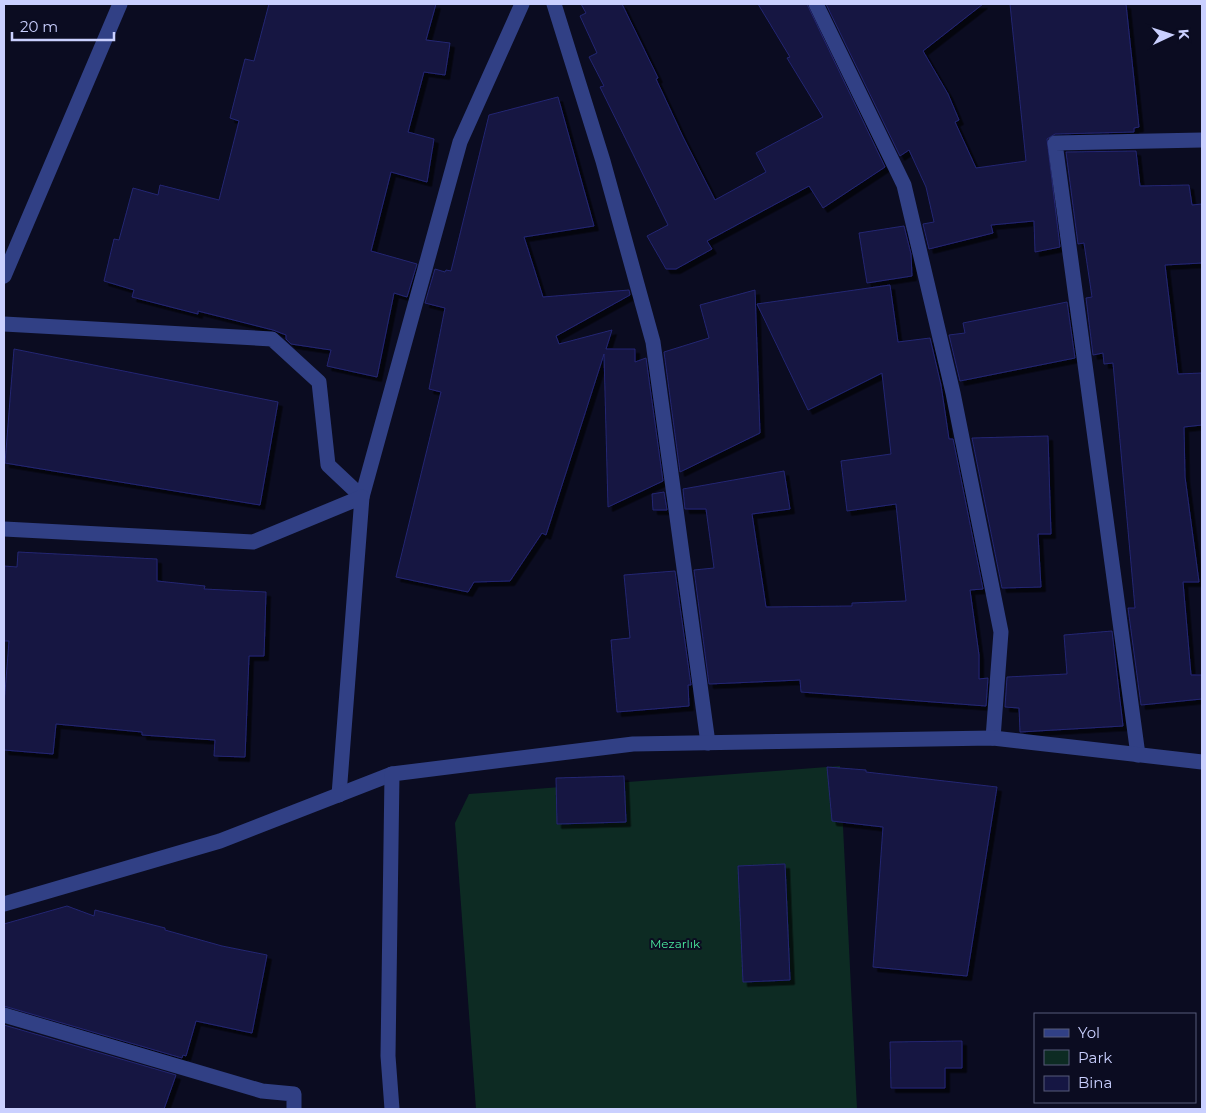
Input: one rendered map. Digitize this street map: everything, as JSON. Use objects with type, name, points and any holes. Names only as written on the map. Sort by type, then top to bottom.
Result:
[{"type":"street","points":[[4,276],[120,4]]},
{"type":"street","points":[[339,795],[362,497],[460,142],[522,4]]},
{"type":"street","points":[[554,4],[603,161],[653,342],[708,743]]},
{"type":"street","points":[[816,4],[904,185],[953,393],[1001,632],[993,738]]},
{"type":"street","points":[[1138,755],[1055,143],[1202,140]]},
{"type":"street","points":[[4,324],[272,339],[319,382],[328,465],[362,497]]},
{"type":"street","points":[[4,529],[253,542],[362,497]]},
{"type":"street","points":[[4,904],[220,842],[392,774],[633,744],[993,738],[1202,762]]},
{"type":"street","points":[[392,774],[388,1056],[392,1109]]},
{"type":"street","points":[[4,1015],[262,1092],[294,1094],[294,1109]]},
{"type":"green space","name":"Mezarlık","points":[[840,766],[857,1109],[476,1109],[455,823],[469,794]]},
{"type":"building","points":[[269,4],[436,4],[426,40],[450,43],[445,75],[424,72],[408,132],[434,139],[427,182],[391,172],[371,251],[417,264],[407,297],[394,293],[377,377],[327,366],[331,350],[291,344],[286,339],[286,335],[273,330],[198,311],[198,314],[132,297],[134,290],[104,281],[114,239],[119,240],[133,188],[158,195],[160,185],[219,200],[239,121],[230,118],[245,59],[254,61]]},
{"type":"building","points":[[581,4],[622,4],[658,78],[656,79],[683,137],[715,200],[766,172],[756,153],[823,117],[787,58],[790,57],[758,4],[807,4],[885,167],[823,208],[809,186],[707,241],[712,249],[676,269],[666,269],[647,236],[668,225],[600,87],[604,86],[589,57],[597,53],[580,16],[586,13]]},
{"type":"building","points":[[826,4],[983,4],[923,51],[948,94],[959,120],[955,122],[976,168],[1026,161],[1010,4],[1126,4],[1139,127],[1134,128],[1134,132],[1055,134],[1047,139],[1060,247],[1035,252],[1034,221],[991,225],[993,233],[929,249],[923,224],[934,222],[926,187],[909,150],[900,156]]},
{"type":"building","points":[[558,97],[594,226],[524,237],[543,297],[629,290],[630,295],[556,336],[559,344],[612,330],[606,349],[635,349],[635,362],[646,358],[663,481],[608,507],[604,354],[546,535],[542,533],[510,581],[474,582],[468,592],[396,577],[441,392],[429,389],[445,308],[425,303],[435,269],[445,272],[446,270],[451,271],[489,115]]},
{"type":"building","points":[[1136,151],[1140,186],[1189,185],[1192,205],[1202,204],[1202,263],[1165,265],[1178,374],[1202,373],[1202,425],[1184,427],[1185,477],[1199,582],[1183,582],[1191,675],[1202,675],[1202,699],[1141,705],[1128,608],[1135,608],[1113,363],[1104,364],[1103,353],[1093,355],[1086,298],[1092,297],[1084,243],[1078,244],[1066,152]]},
{"type":"building","points":[[904,226],[911,254],[912,276],[867,283],[859,233]]},
{"type":"building","points":[[890,285],[898,342],[930,338],[941,385],[949,439],[953,439],[983,589],[970,590],[979,655],[979,679],[988,678],[986,706],[801,692],[800,680],[709,684],[694,570],[714,568],[706,509],[685,509],[683,489],[784,471],[790,509],[752,514],[766,607],[852,606],[852,603],[906,601],[896,504],[847,511],[841,461],[891,454],[882,373],[808,410],[757,304]]},
{"type":"building","points":[[755,290],[760,433],[680,472],[664,352],[709,338],[700,305]]},
{"type":"building","points":[[1067,302],[1075,358],[960,381],[949,335],[965,333],[963,323]]},
{"type":"building","points":[[14,349],[278,402],[260,505],[5,463]]},
{"type":"building","points":[[1048,436],[1051,534],[1038,534],[1041,587],[1002,588],[972,438]]},
{"type":"building","points":[[664,492],[667,510],[653,510],[652,494]]},
{"type":"building","points":[[18,552],[157,559],[157,581],[205,586],[204,589],[266,592],[264,656],[249,656],[245,757],[214,756],[215,740],[142,735],[142,732],[56,724],[53,754],[4,750],[4,705],[9,641],[4,641],[4,566],[17,567]]},
{"type":"building","points":[[675,571],[691,685],[688,685],[689,706],[617,712],[611,640],[630,638],[624,575]]},
{"type":"building","points":[[1112,631],[1123,726],[1020,732],[1019,708],[1005,707],[1007,677],[1067,674],[1064,635]]},
{"type":"building","points":[[827,767],[866,770],[866,772],[997,787],[967,976],[873,967],[883,827],[832,821]]},
{"type":"building","points":[[624,776],[626,822],[557,824],[556,778]]},
{"type":"building","points":[[785,864],[790,980],[743,982],[738,866]]},
{"type":"building","points":[[67,906],[94,916],[95,910],[165,928],[165,930],[222,946],[267,955],[252,1033],[196,1021],[186,1056],[183,1055],[182,1058],[4,1006],[4,924]]},
{"type":"building","points":[[4,1025],[176,1075],[164,1109],[4,1109]]},
{"type":"building","points":[[962,1041],[962,1068],[945,1068],[945,1088],[891,1088],[890,1042]]}]
